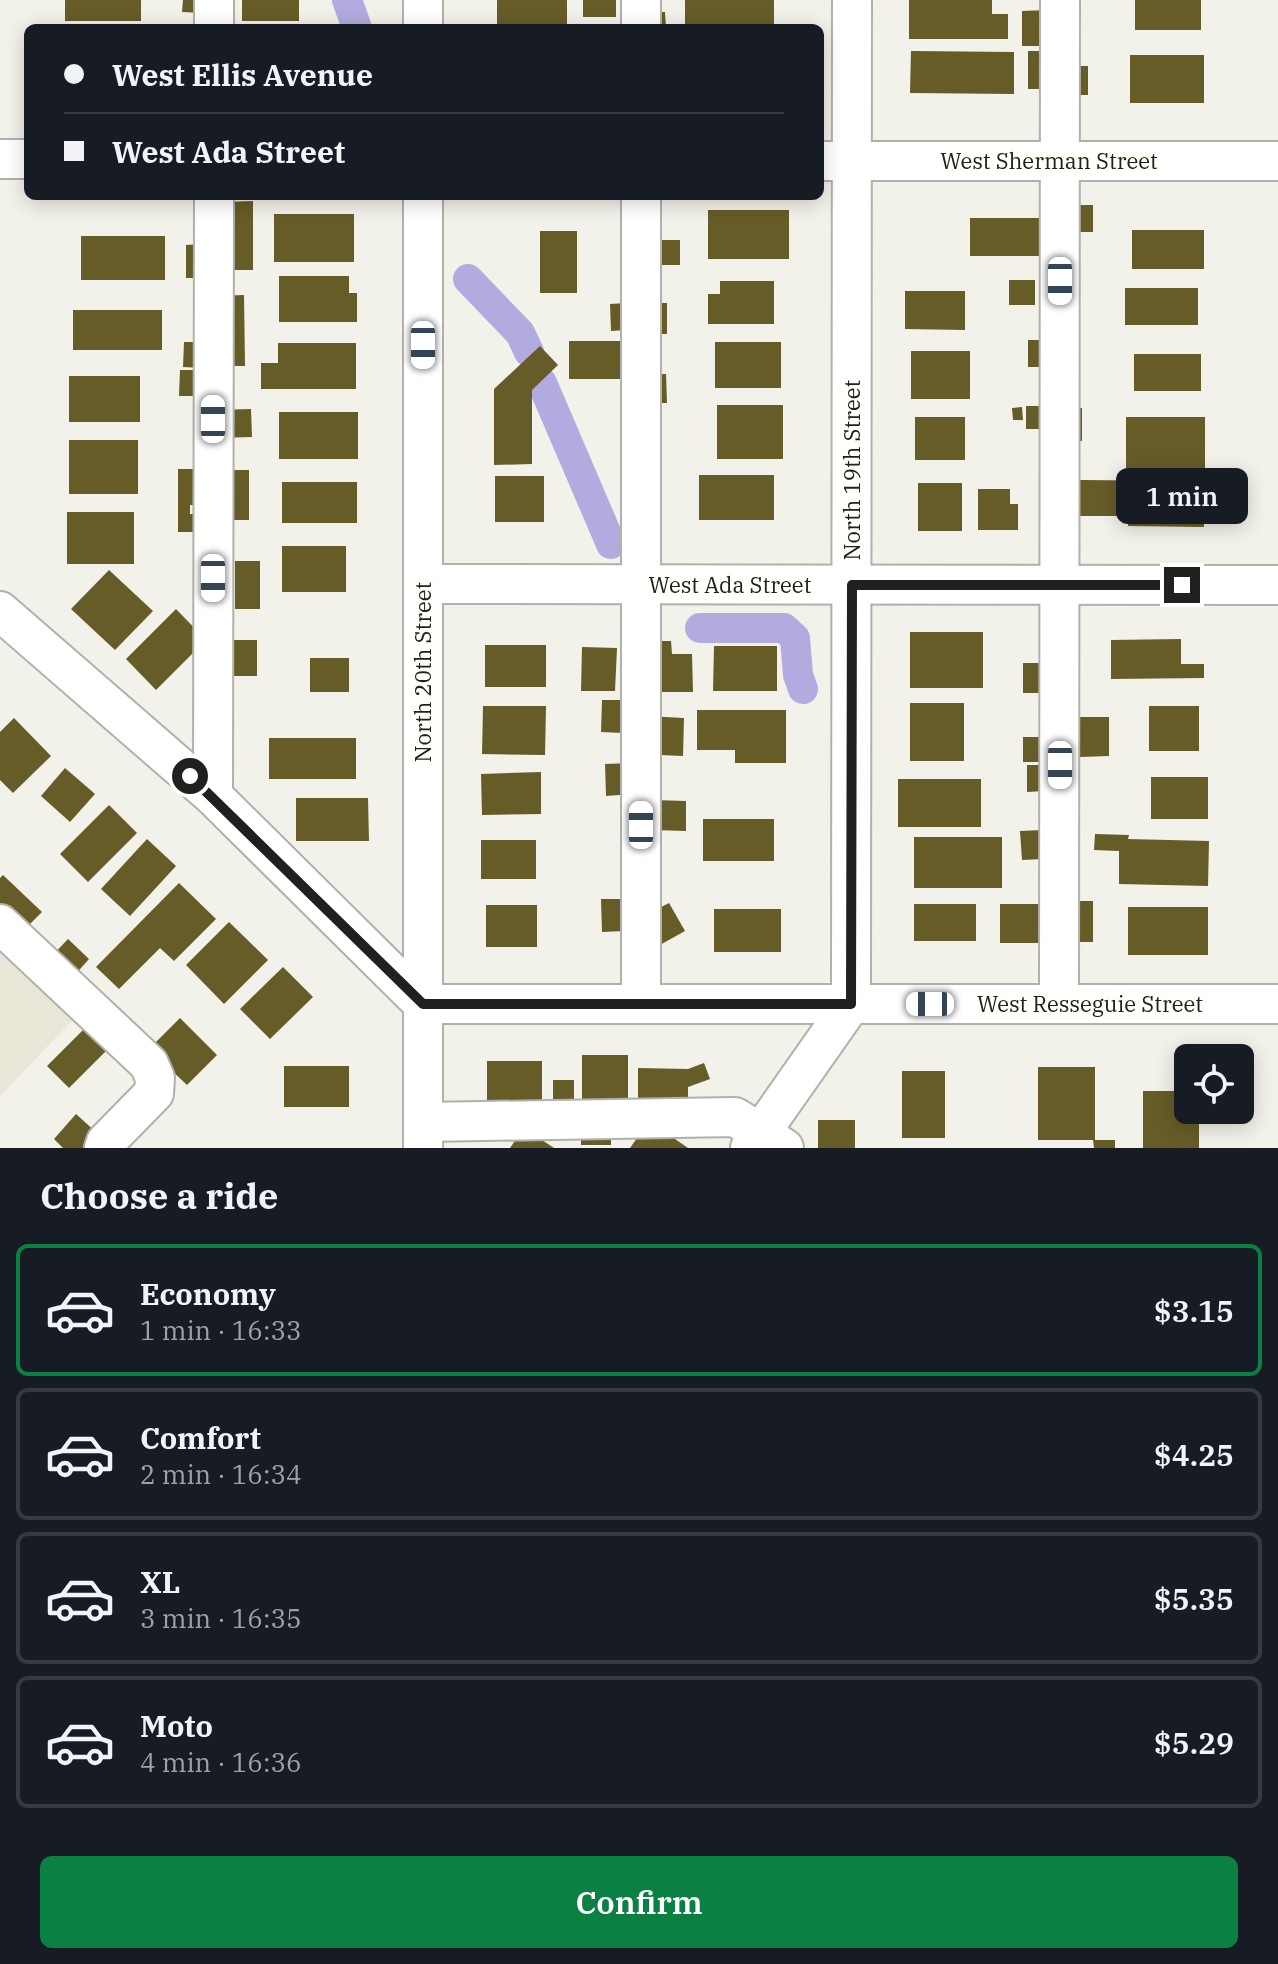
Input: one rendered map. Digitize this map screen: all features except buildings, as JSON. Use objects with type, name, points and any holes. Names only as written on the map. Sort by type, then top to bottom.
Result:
[{"type":"street","points":[[214,0],[214,24]]},
{"type":"street","points":[[423,0],[423,24]]},
{"type":"street","points":[[641,0],[641,24]]},
{"type":"street","name":"North 19th Street","points":[[851,1004],[852,585],[836,161],[852,0]]},
{"type":"street","points":[[1059,1004],[1060,0]]},
{"type":"street","points":[[0,159],[24,159]]},
{"type":"street","name":"West Sherman Street","points":[[836,161],[1278,161]]},
{"type":"street","points":[[213,796],[214,200]]},
{"type":"street","name":"North 20th Street","points":[[423,200],[423,1135]]},
{"type":"street","points":[[641,200],[641,1004]]},
{"type":"street","name":"West Ada Street","points":[[423,584],[1278,585]]},
{"type":"street","points":[[4,623],[213,796],[423,1004]]},
{"type":"street","points":[[0,924],[149,1064],[155,1078],[154,1093],[106,1142],[104,1148]]},
{"type":"street","name":"West Resseguie Street","points":[[423,1004],[1278,1004]]},
{"type":"street","points":[[423,1135],[735,1117],[765,1143],[851,1004]]},
{"type":"shaded area","points":[[0,931],[83,1009],[0,1096]]},
{"type":"waterway","points":[[347,0],[356,24]]},
{"type":"waterway","points":[[468,279],[520,333],[529,352]]},
{"type":"waterway","points":[[542,383],[611,544]]},
{"type":"waterway","points":[[700,628],[784,628],[795,638],[798,675],[803,689]]},
{"type":"route","points":[[190,776],[423,1004],[851,1004],[852,585],[1182,585]]}]
